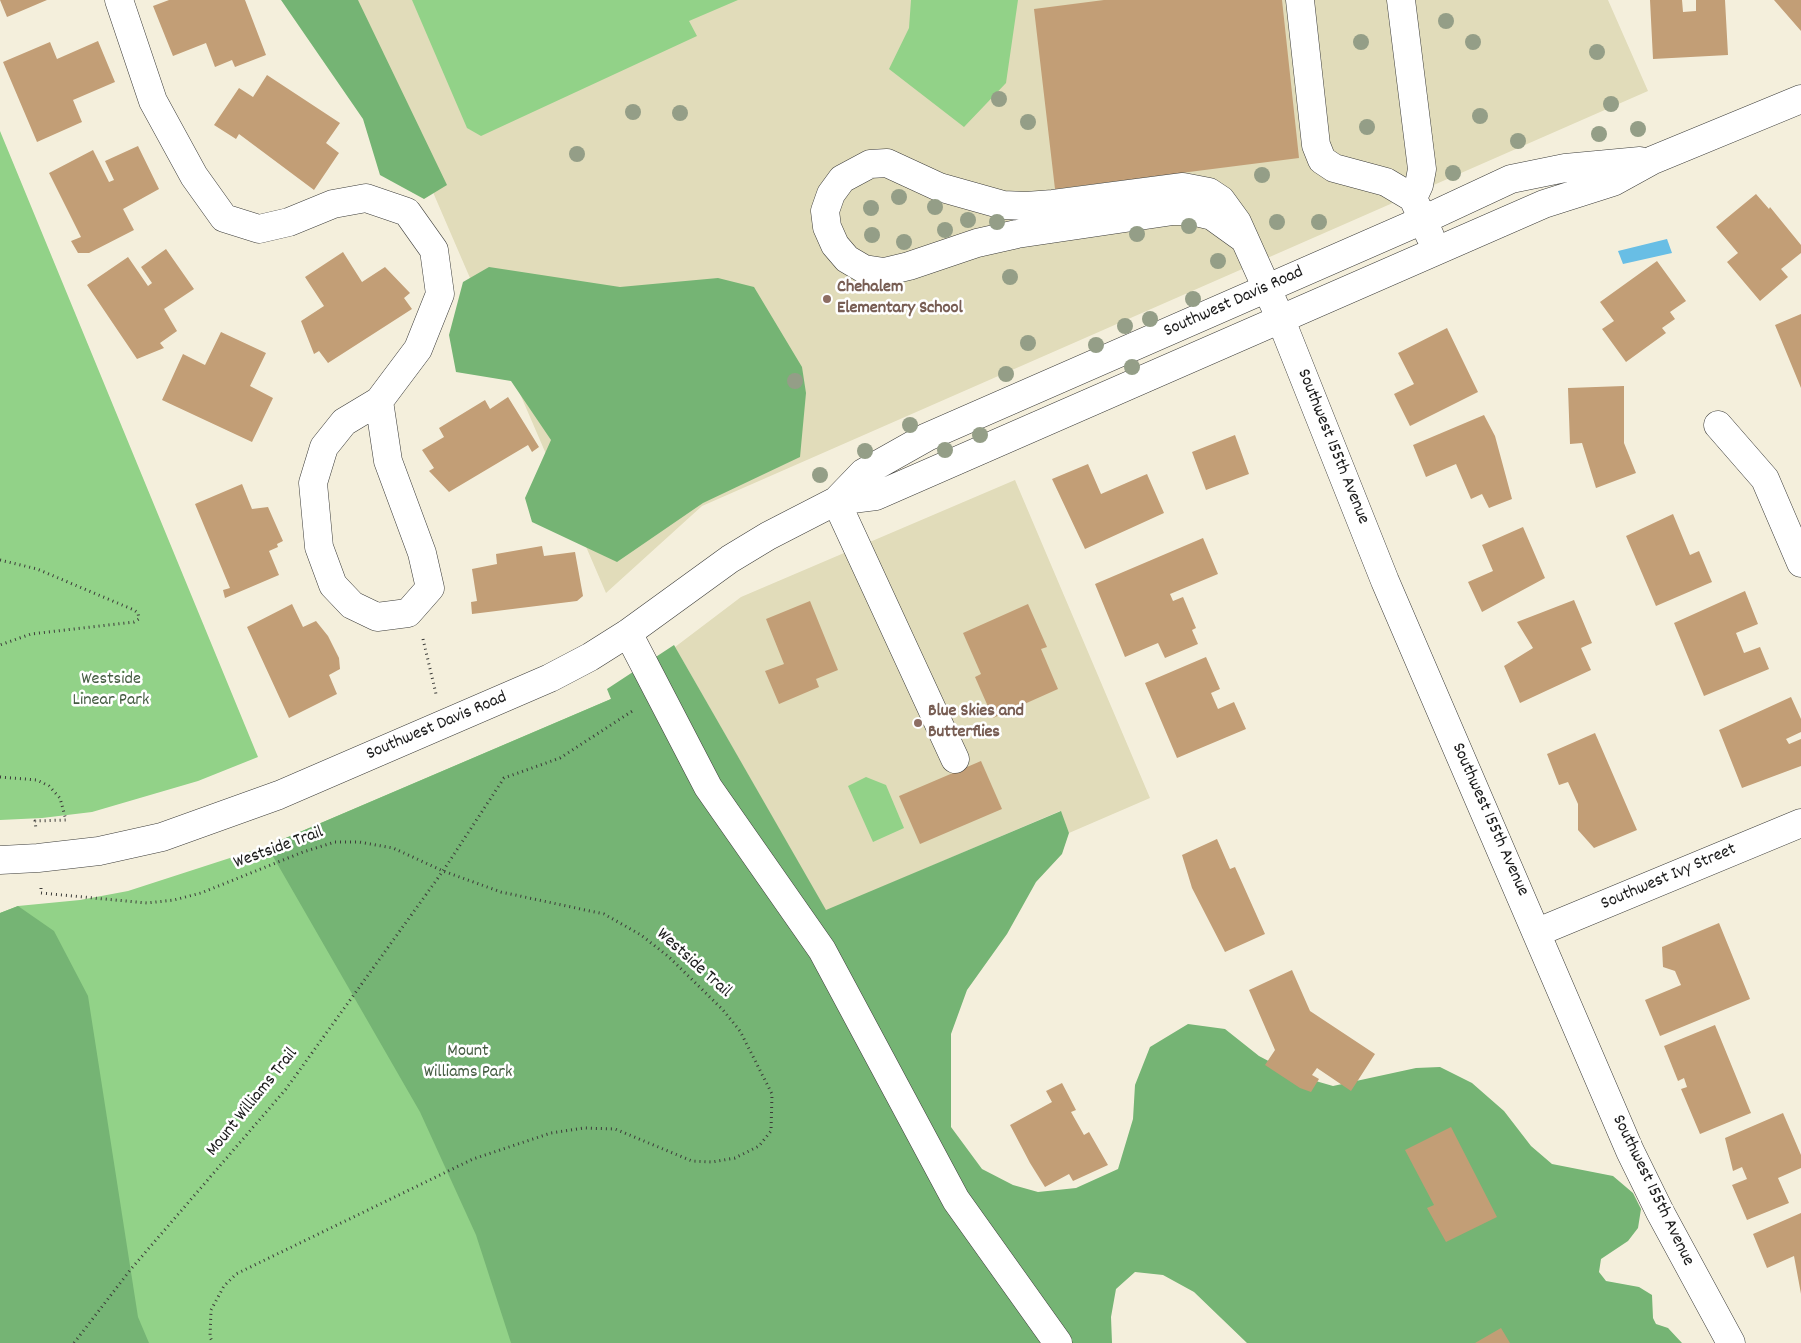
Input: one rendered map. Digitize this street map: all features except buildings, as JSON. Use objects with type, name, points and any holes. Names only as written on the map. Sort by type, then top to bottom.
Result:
[{"type":"street","points":[[119,0],[153,101],[194,176],[224,218],[259,229],[289,222],[332,204],[366,198],[407,212],[434,250],[440,294],[418,349],[379,401],[344,422],[324,447],[313,483],[319,547],[333,585],[352,605],[376,617],[408,613],[430,588],[422,553],[388,461],[379,401]]},
{"type":"street","points":[[1300,0],[1316,145],[1322,160],[1334,168],[1386,182],[1418,209],[1437,251]]},
{"type":"street","points":[[1401,0],[1422,169],[1418,209]]},
{"type":"street","name":"Southwest Davis Road","points":[[836,501],[876,496],[1544,204],[1613,182],[1653,160],[1801,98]]},
{"type":"street","name":"Southwest Davis Road","points":[[0,860],[99,851],[162,837],[199,826],[279,795],[550,678],[590,657],[628,633],[730,560],[768,536],[836,501],[863,473],[927,437],[1267,289],[1418,209],[1511,179],[1565,168],[1653,160]]},
{"type":"street","name":"Southwest 155th Avenue","points":[[1244,239],[1212,216],[1191,211],[1173,211],[1017,234],[977,243],[910,266],[884,272],[864,269],[847,259],[835,245],[827,227],[826,211],[831,194],[842,180],[870,164],[887,163],[939,187],[1003,205],[1054,204],[1183,187],[1201,189],[1221,200],[1237,222],[1281,320],[1385,581],[1538,932],[1630,1151],[1675,1243],[1731,1343]]},
{"type":"street","points":[[1718,425],[1765,479],[1801,563]]},
{"type":"street","points":[[836,501],[955,759]]},
{"type":"street","points":[[628,633],[708,787],[822,950],[956,1200],[1058,1343]]},
{"type":"street","name":"Southwest Ivy Street","points":[[1538,932],[1801,823]]},
{"type":"path","points":[[0,560],[37,568],[134,610],[138,614],[139,619],[134,622],[31,634],[0,645]]},
{"type":"path","points":[[408,613],[420,627],[444,724]]},
{"type":"path","name":"Mount Williams Trail","points":[[74,1343],[131,1269],[286,1089],[443,872],[504,778],[560,758],[632,711],[661,696]]},
{"type":"path","name":"Westside Trail","points":[[0,777],[37,780],[49,786],[60,798],[66,820],[35,821],[41,893],[123,903],[174,900],[201,893],[304,852],[335,842],[359,842],[393,848],[443,872],[501,892],[604,914],[648,941],[669,958],[723,1010],[740,1031],[772,1094],[772,1131],[759,1146],[735,1158],[712,1162],[692,1161],[615,1130],[584,1128],[551,1133],[473,1159],[236,1274],[224,1286],[211,1310],[210,1337],[213,1343]]},
{"type":"shaded area","name":"Chehalem Elementary School","points":[[350,0],[1608,0],[1648,91],[702,506],[606,593]]},
{"type":"shaded area","name":"Blue Skies and Butterflies","points":[[1015,480],[1150,798],[1069,833],[1060,811],[826,911],[675,647],[741,597]]},
{"type":"green space","points":[[281,0],[358,0],[447,185],[424,199],[380,175],[363,119]]},
{"type":"green space","points":[[412,0],[738,0],[689,21],[697,36],[481,136],[467,128]]},
{"type":"green space","points":[[911,0],[1018,0],[1006,83],[964,127],[889,69],[909,28]]},
{"type":"green space","name":"Westside Linear Park","points":[[0,131],[258,757],[198,781],[92,812],[42,818],[0,820]]},
{"type":"green space","points":[[489,267],[620,287],[718,278],[754,287],[802,367],[806,393],[800,457],[703,503],[617,562],[532,522],[525,498],[551,440],[511,381],[456,372],[449,335],[463,282]]},
{"type":"green space","points":[[674,645],[826,910],[1061,811],[1069,833],[1062,854],[1036,882],[1007,934],[967,990],[951,1034],[951,1127],[982,1169],[1013,1185],[1038,1192],[1076,1188],[1118,1169],[1133,1119],[1135,1085],[1150,1047],[1188,1024],[1225,1029],[1259,1056],[1295,1075],[1333,1086],[1416,1068],[1440,1067],[1472,1083],[1504,1111],[1531,1146],[1552,1164],[1613,1176],[1633,1193],[1641,1209],[1638,1228],[1628,1241],[1601,1259],[1599,1272],[1606,1281],[1639,1287],[1652,1295],[1653,1318],[1656,1324],[1668,1328],[1682,1343],[1247,1343],[1194,1292],[1163,1275],[1135,1272],[1116,1289],[1111,1317],[1112,1343],[511,1343],[476,1235],[420,1112],[267,846],[611,699],[607,689]]},
{"type":"green space","name":"Mount Williams Park","points":[[611,699],[898,1343],[0,1343],[0,913],[18,906],[80,900],[128,891],[267,846]]},
{"type":"green space","points":[[866,777],[886,785],[904,828],[873,842],[848,786]]},
{"type":"green space","points":[[18,906],[54,931],[88,996],[138,1317],[149,1343],[0,1343],[0,913]]},
{"type":"water","points":[[1667,239],[1672,253],[1623,264],[1618,251]]},
{"type":"place","name":"Chehalem Elementary School","points":[[827,299]]},
{"type":"place","name":"Blue Skies and Butterflies","points":[[918,723]]}]
